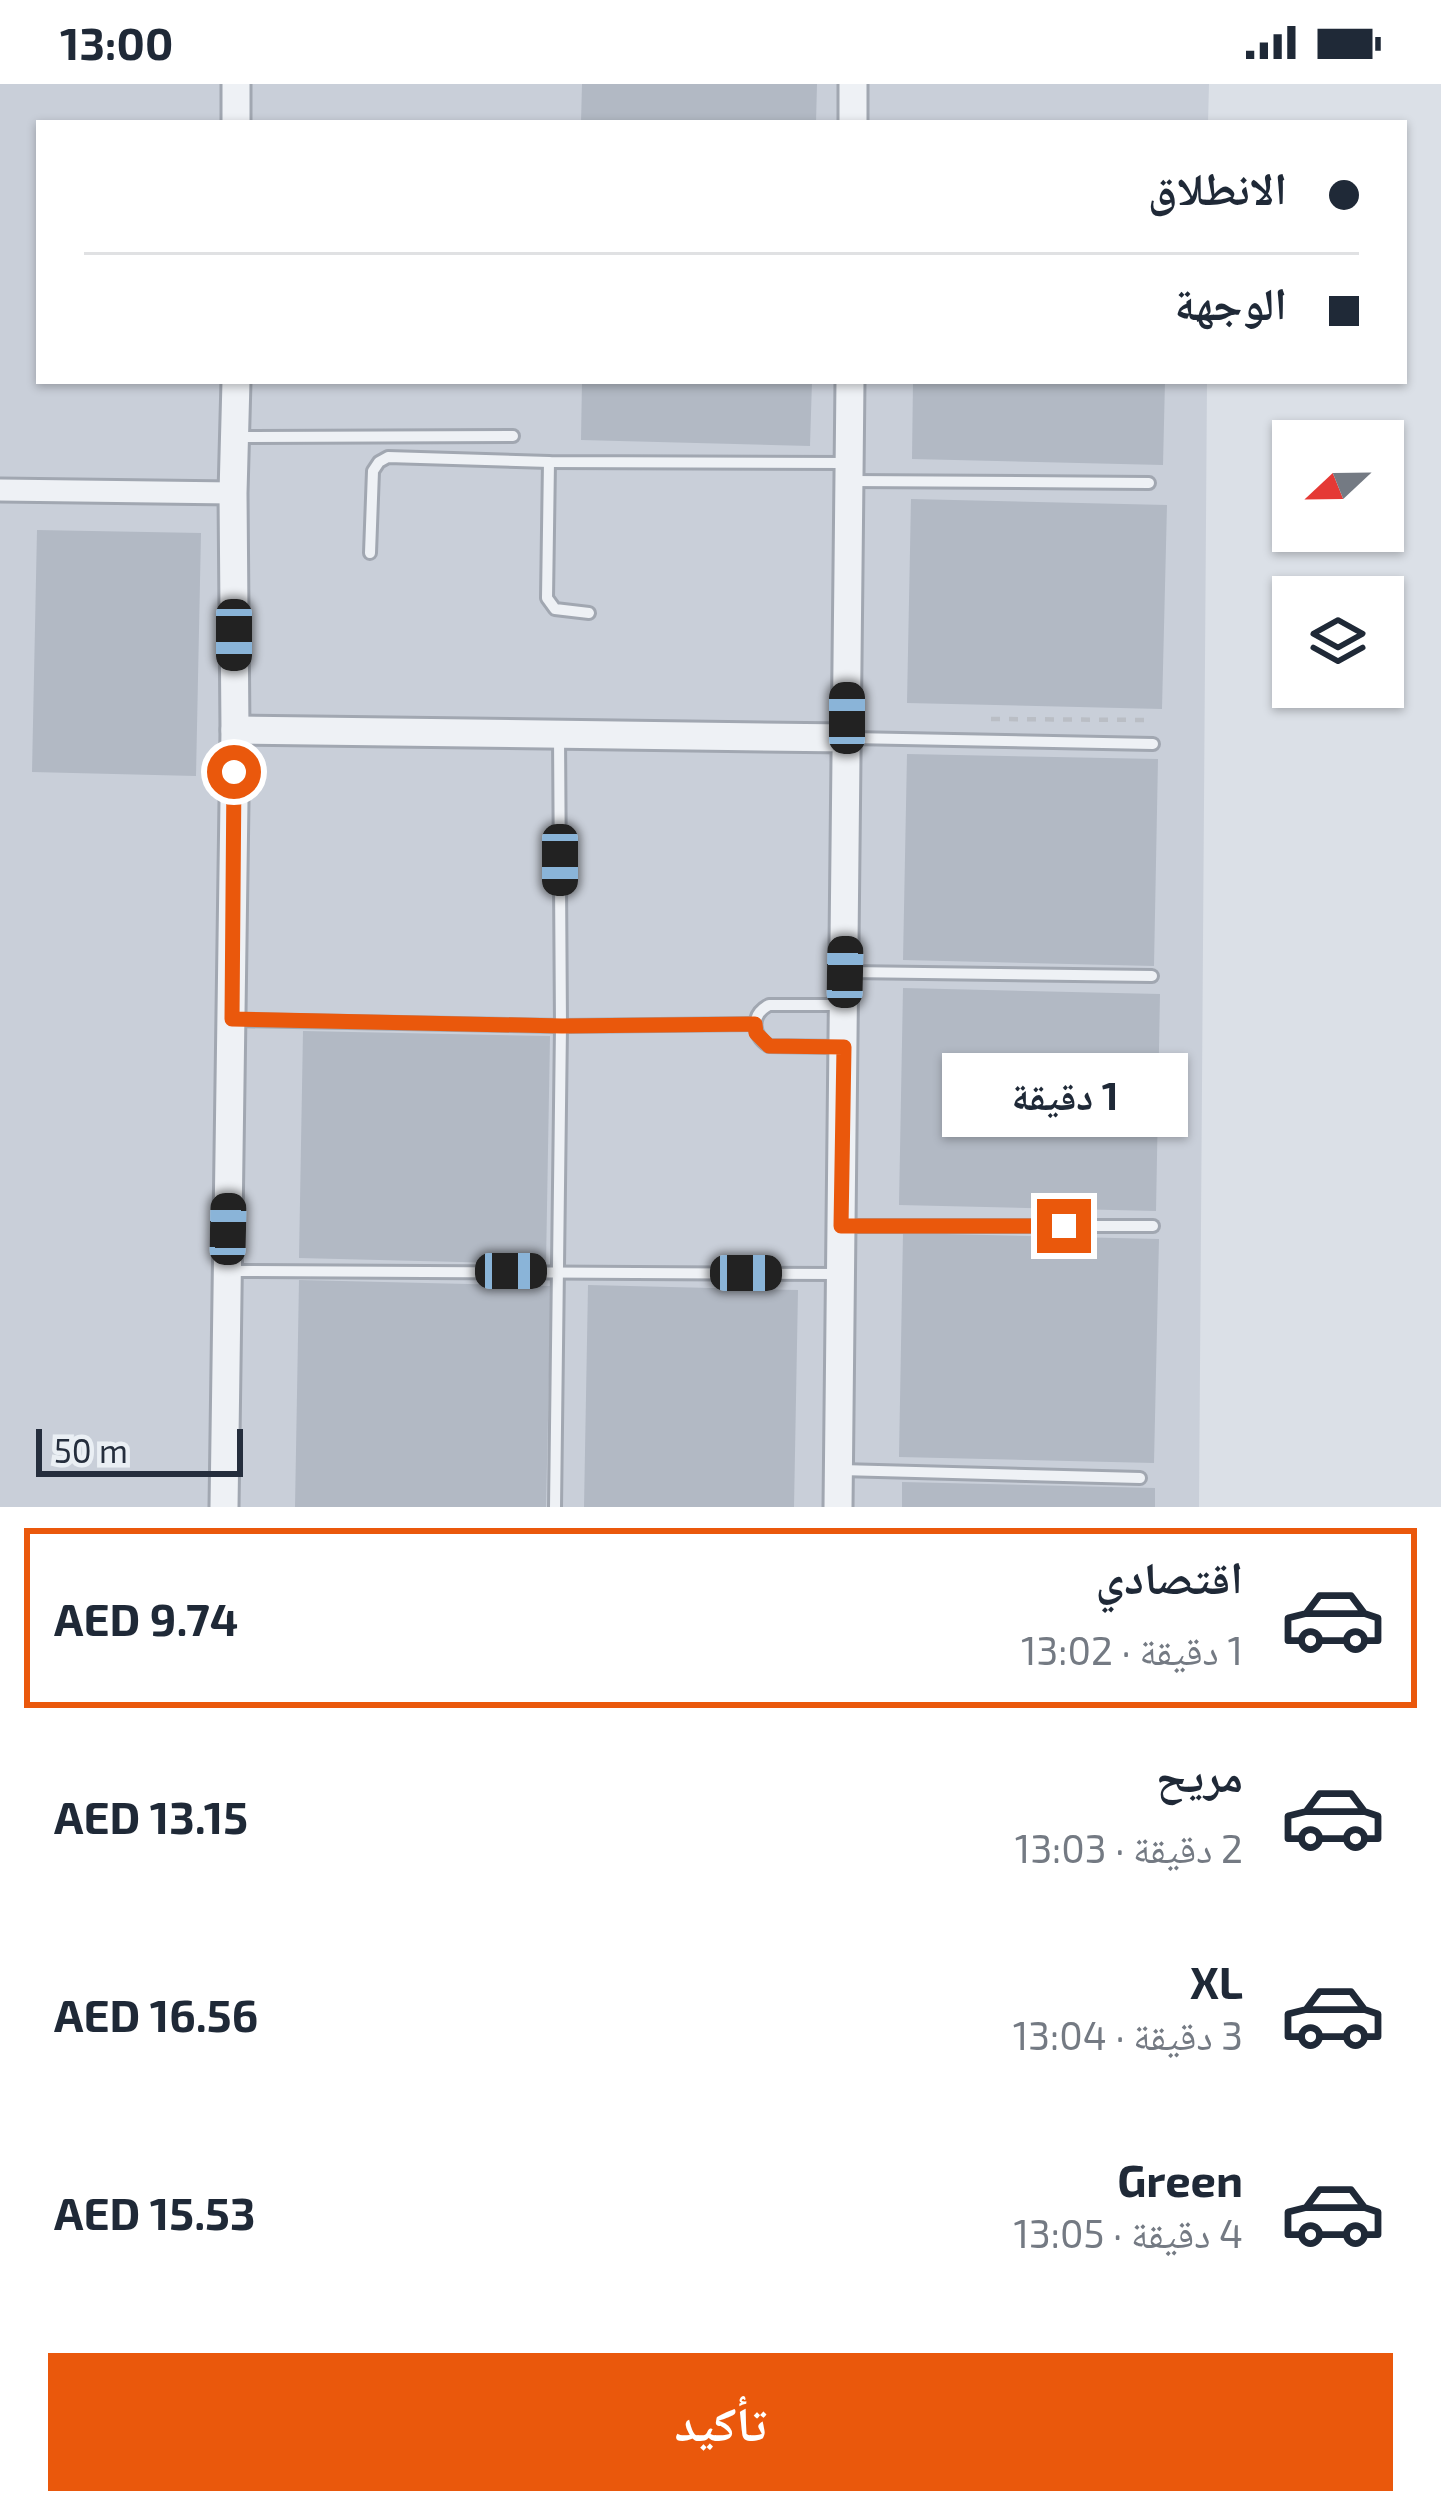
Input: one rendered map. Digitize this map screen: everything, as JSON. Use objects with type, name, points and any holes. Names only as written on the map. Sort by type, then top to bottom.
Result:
[{"type":"street","points":[[236,84],[236,120]]},
{"type":"street","points":[[853,84],[853,120]]},
{"type":"street","points":[[224,1507],[236,384]]},
{"type":"street","points":[[838,1507],[850,384]]},
{"type":"street","points":[[0,490],[233,493]]},
{"type":"street","points":[[235,730],[848,738]]},
{"type":"lane","points":[[236,437],[513,436]]},
{"type":"lane","points":[[370,553],[374,471],[388,458],[1149,483]]},
{"type":"lane","points":[[549,462],[547,598],[556,609],[589,613]]},
{"type":"lane","points":[[555,1507],[562,1026],[559,735]]},
{"type":"lane","points":[[848,738],[1153,744]]},
{"type":"lane","points":[[845,972],[1152,976]]},
{"type":"lane","points":[[844,1005],[770,1005],[762,1009],[755,1024],[756,1033],[769,1046],[844,1047]]},
{"type":"lane","points":[[232,1019],[562,1026],[755,1024]]},
{"type":"lane","points":[[841,1226],[1153,1226]]},
{"type":"lane","points":[[227,1271],[840,1274]]},
{"type":"lane","points":[[838,1470],[1140,1478]]},
{"type":"shaded area","points":[[0,84],[1209,84],[1208,120],[36,120],[36,384],[1207,384],[1199,1507],[0,1507]]},
{"type":"building","points":[[582,84],[817,84],[816,120],[581,120]]},
{"type":"building","points":[[582,384],[812,384],[810,446],[581,440]]},
{"type":"building","points":[[913,384],[1165,384],[1163,465],[912,459]]},
{"type":"building","points":[[911,499],[1167,505],[1162,709],[907,703]]},
{"type":"building","points":[[37,530],[201,533],[196,776],[32,772]]},
{"type":"building","points":[[907,754],[1158,759],[1154,966],[903,960]]},
{"type":"building","points":[[903,988],[1160,994],[1156,1211],[899,1205]]},
{"type":"building","points":[[303,1031],[550,1036],[546,1264],[299,1258]]},
{"type":"building","points":[[903,1233],[1159,1239],[1154,1463],[899,1457]]},
{"type":"building","points":[[299,1280],[551,1286],[546,1507],[295,1507]]},
{"type":"building","points":[[588,1285],[798,1290],[794,1507],[584,1507]]},
{"type":"building","points":[[902,1482],[1155,1488],[1155,1507],[902,1507]]},
{"type":"route","points":[[234,772],[232,1019],[562,1026],[755,1024],[761,1041],[769,1046],[844,1047],[841,1226],[1064,1226]]}]
